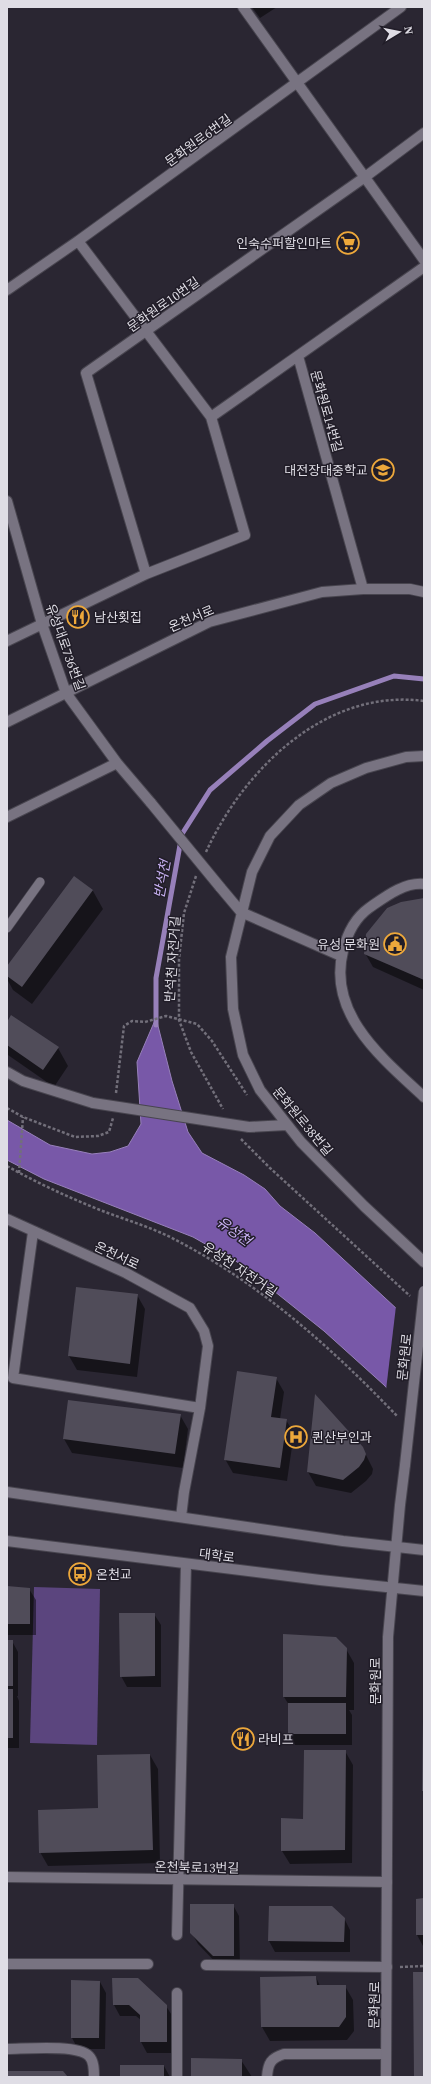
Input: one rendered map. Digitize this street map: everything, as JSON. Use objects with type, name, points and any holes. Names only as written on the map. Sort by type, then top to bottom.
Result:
[{"type":"street","points":[[243,7],[424,260]]},
{"type":"street","name":"문화원로6번길","points":[[7,290],[78,242],[401,7]]},
{"type":"street","name":"문화원로10번길","points":[[146,574],[86,373],[147,332],[365,177],[424,133]]},
{"type":"street","points":[[7,641],[146,574],[244,535],[211,417],[78,242]]},
{"type":"street","name":"문화원로14번길","points":[[211,417],[424,267]]},
{"type":"street","name":"문화원로14번길","points":[[298,356],[363,589]]},
{"type":"street","name":"유성대로736번길","points":[[7,501],[42,624],[66,693],[117,762],[241,912]]},
{"type":"street","name":"온천서로","points":[[7,722],[209,622],[322,592],[363,589],[410,589],[424,592]]},
{"type":"street","name":"문화원로38번길","points":[[424,756],[406,756],[366,768],[331,783],[299,805],[270,836],[252,872],[231,957],[235,1016],[243,1055],[260,1090],[287,1125],[329,1172],[424,1262]]},
{"type":"street","points":[[7,817],[117,762]]},
{"type":"street","points":[[424,884],[393,891],[359,915],[346,939],[341,956],[341,991],[348,1010],[364,1036],[381,1056],[424,1097]]},
{"type":"street","points":[[241,912],[341,956]]},
{"type":"street","points":[[7,1072],[23,1081],[93,1102],[249,1127],[287,1125]]},
{"type":"street","name":"온천서로","points":[[7,1219],[126,1273],[190,1308],[204,1331],[208,1346],[200,1408]]},
{"type":"street","points":[[33,1232],[13,1378],[200,1408],[184,1492],[181,1517]]},
{"type":"street","name":"문화원로","points":[[386,2077],[388,1637],[392,1586],[424,1287]]},
{"type":"street","points":[[7,1492],[396,1548],[424,1550]]},
{"type":"street","name":"대학로","points":[[7,1541],[339,1583],[392,1586],[424,1591]]},
{"type":"street","points":[[177,1935],[186,1564]]},
{"type":"street","name":"온천북로13번길","points":[[7,1877],[387,1882]]},
{"type":"street","points":[[7,1964],[148,1964]]},
{"type":"street","points":[[206,1965],[387,1967]]},
{"type":"street","points":[[177,1993],[177,2077]]},
{"type":"street","points":[[7,2049],[78,2050],[90,2056],[94,2067],[94,2077]]},
{"type":"street","points":[[267,2077],[268,2066],[274,2058],[284,2054],[386,2054]]},
{"type":"lane","points":[[7,928],[40,882]]},
{"type":"path","points":[[204,856],[214,834],[240,793],[270,758],[307,730],[350,708],[384,700],[424,701]]},
{"type":"path","name":"반석천 자전거길","points":[[180,1020],[179,959],[184,913],[198,871]]},
{"type":"path","points":[[145,1022],[166,1016],[197,1024],[249,1098]]},
{"type":"path","points":[[180,1020],[191,1052],[226,1115]]},
{"type":"path","points":[[7,1108],[23,1117],[19,1171]]},
{"type":"path","points":[[237,1132],[244,1144],[413,1299]]},
{"type":"path","name":"유성천 자전거길","points":[[7,1166],[70,1197],[169,1237],[212,1260],[250,1284],[316,1338],[403,1421]]},
{"type":"path","points":[[387,1967],[424,1966]]},
{"type":"shaded area","points":[[34,1587],[100,1589],[97,1745],[30,1743]]},
{"type":"water","name":"유성천","points":[[156,1018],[172,1081],[188,1132],[202,1153],[244,1175],[265,1189],[280,1206],[315,1233],[398,1310],[424,1428],[384,1385],[324,1331],[239,1263],[193,1237],[44,1179],[7,1160],[7,1120],[50,1145],[92,1154],[110,1152],[128,1146],[141,1124],[137,1062]]},
{"type":"pier","points":[[396,1306],[424,1331],[424,1430],[386,1390]]},
{"type":"building","points":[[74,876],[93,890],[22,987],[7,976],[7,966]]},
{"type":"building","name":"유성 문화원","points":[[424,898],[424,980],[364,954],[366,934],[387,908],[401,902]]},
{"type":"building","points":[[11,1015],[59,1047],[43,1070],[7,1045],[7,1022]]},
{"type":"building","points":[[76,1287],[138,1294],[130,1364],[68,1356]]},
{"type":"building","points":[[237,1371],[277,1377],[271,1417],[287,1419],[280,1468],[224,1460]]},
{"type":"building","points":[[315,1394],[363,1447],[366,1454],[359,1467],[343,1480],[307,1472]]},
{"type":"building","points":[[68,1400],[181,1414],[175,1454],[63,1439]]},
{"type":"building","points":[[7,1586],[30,1588],[30,1624],[7,1624]]},
{"type":"building","points":[[119,1613],[155,1613],[155,1676],[120,1677]]},
{"type":"building","points":[[283,1634],[336,1637],[347,1648],[346,1697],[283,1697]]},
{"type":"building","points":[[7,1640],[13,1640],[13,1686],[7,1686]]},
{"type":"building","points":[[7,1689],[13,1689],[13,1738],[7,1738]]},
{"type":"building","points":[[288,1703],[346,1703],[346,1734],[288,1734]]},
{"type":"building","points":[[423,1721],[424,1791],[422,1791]]},
{"type":"building","points":[[304,1750],[346,1750],[345,1850],[281,1851],[281,1818],[303,1819]]},
{"type":"building","points":[[150,1754],[153,1850],[39,1853],[38,1810],[98,1808],[97,1755]]},
{"type":"building","points":[[424,1898],[424,1935],[416,1935],[416,1899]]},
{"type":"building","points":[[190,1904],[234,1904],[234,1956],[213,1956],[190,1933]]},
{"type":"building","points":[[269,1906],[332,1906],[345,1918],[344,1942],[268,1941]]},
{"type":"building","points":[[413,1972],[424,1972],[424,2077],[414,2077]]},
{"type":"building","points":[[316,1976],[317,1985],[346,1985],[346,2017],[339,2027],[261,2027],[260,1977]]},
{"type":"building","points":[[112,1978],[138,1978],[167,2005],[167,2042],[140,2042],[140,2015],[129,2005],[113,2005]]},
{"type":"building","points":[[71,1980],[100,1981],[99,2038],[71,2038]]},
{"type":"building","points":[[191,2058],[242,2059],[242,2077],[191,2077]]},
{"type":"building","points":[[120,2065],[164,2065],[164,2077],[120,2077]]},
{"type":"building","points":[[7,2071],[63,2071],[68,2077],[7,2077]]},
{"type":"waterway","name":"반석천","points":[[156,1025],[156,978],[182,834],[210,790],[267,741],[315,704],[394,676],[424,679]]},
{"type":"place","name":"인숙수퍼할인마트","points":[[348,243]]},
{"type":"place","name":"대전장대중학교","points":[[383,470]]},
{"type":"place","name":"남산횟집","points":[[78,617]]},
{"type":"place","name":"유성 문화원","points":[[395,944]]},
{"type":"place","name":"퀸산부인과","points":[[296,1437]]},
{"type":"place","name":"온천교","points":[[80,1574]]},
{"type":"place","name":"라비프","points":[[243,1739]]}]
